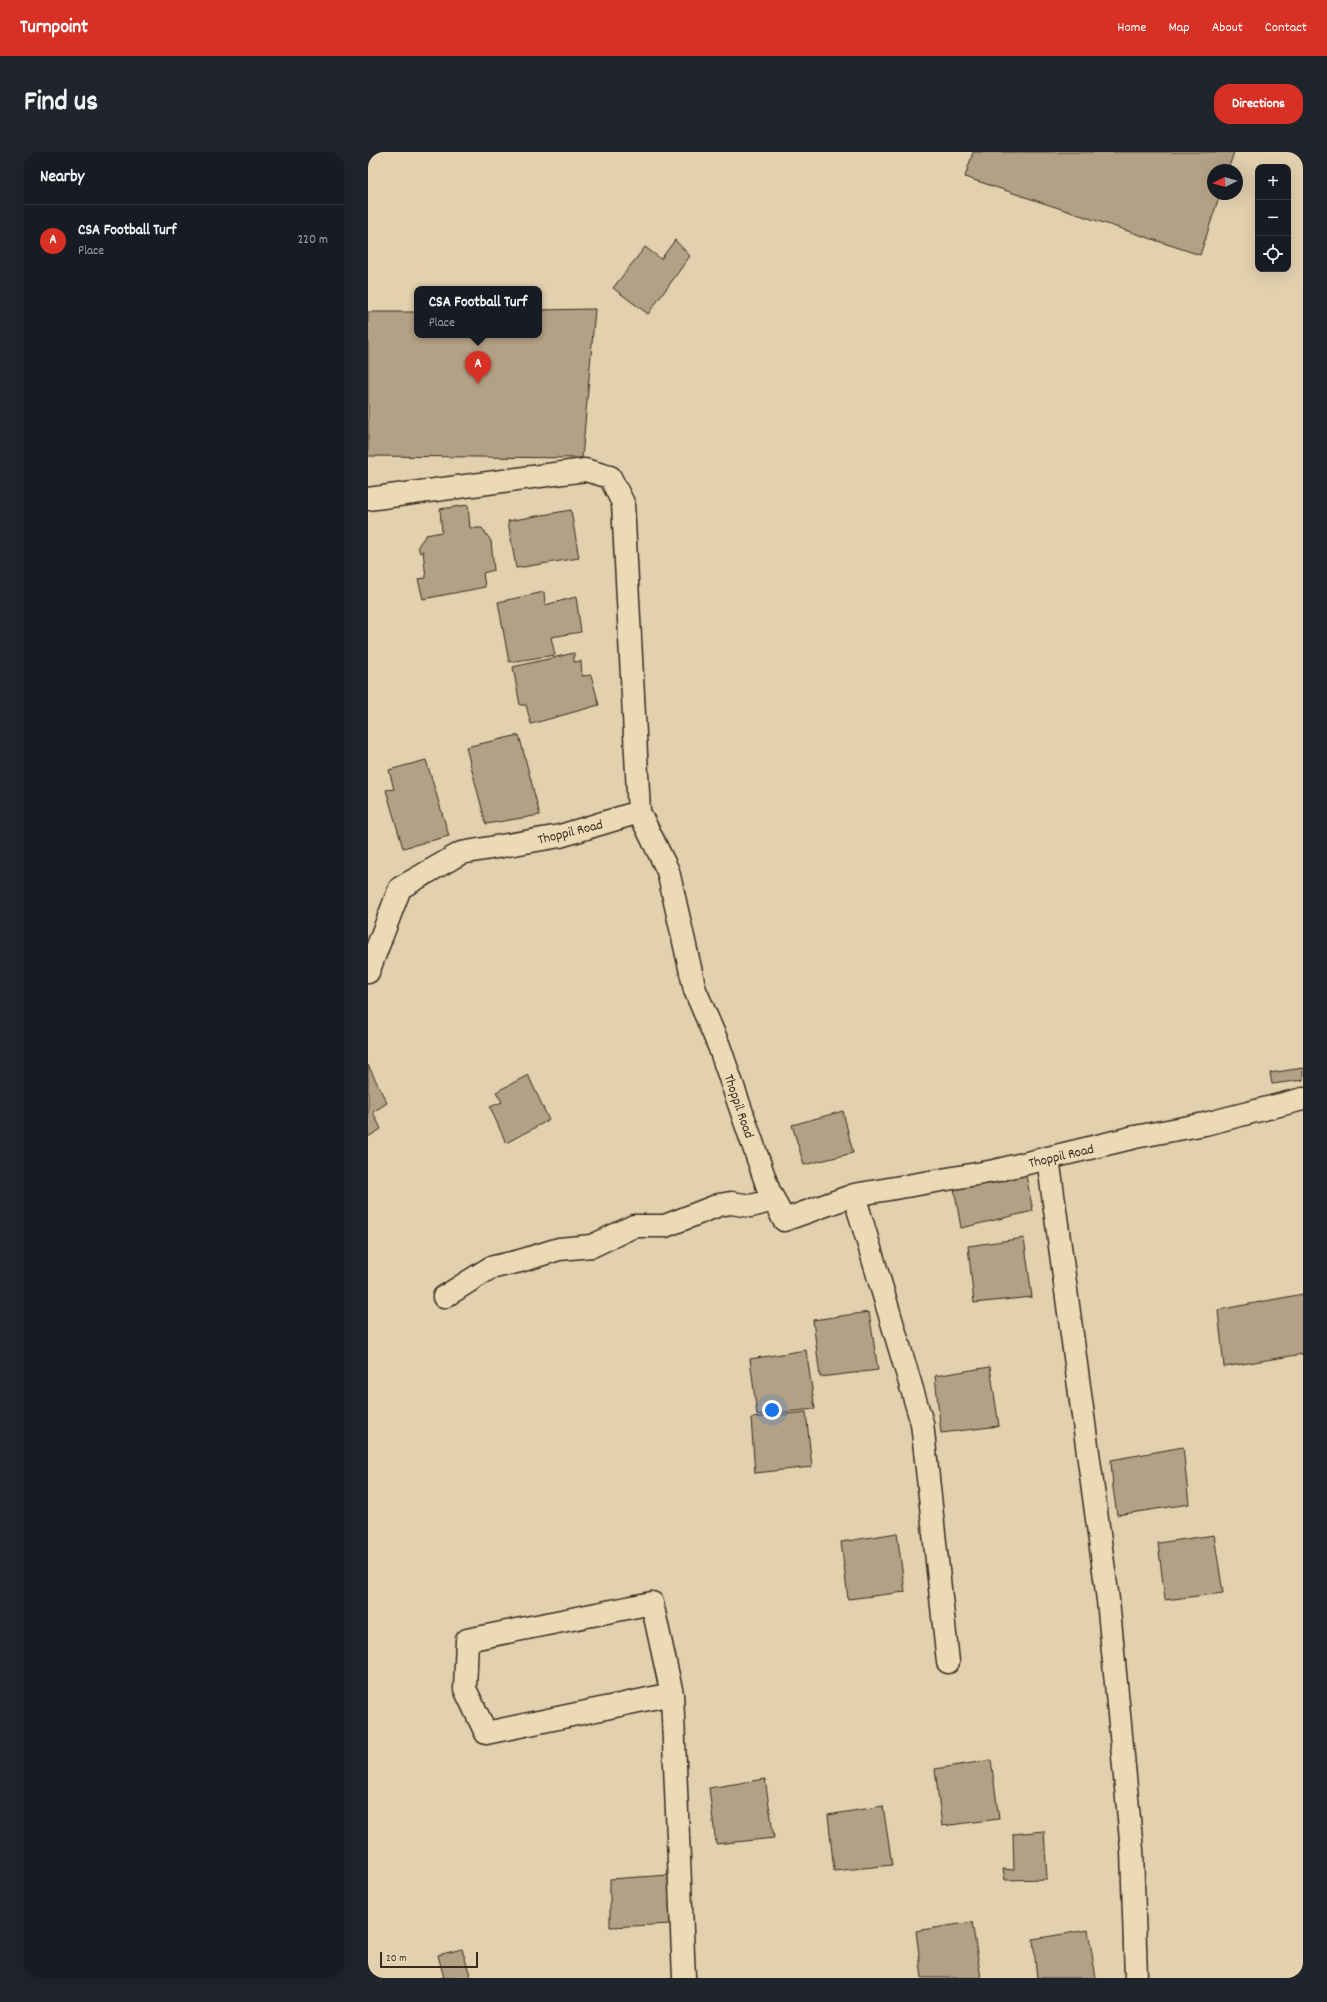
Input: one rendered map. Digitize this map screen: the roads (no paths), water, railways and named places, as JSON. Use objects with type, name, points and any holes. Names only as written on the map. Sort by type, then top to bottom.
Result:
[{"type":"street","points":[[368,499],[585,470],[610,477],[623,503],[639,812]]},
{"type":"street","name":"Thoppil Road","points":[[368,972],[400,888],[461,853],[560,836],[639,812],[668,871],[695,990],[719,1046],[769,1191],[784,1220],[854,1195],[994,1171],[1135,1137],[1205,1124],[1303,1099]]},
{"type":"street","points":[[1048,1158],[1108,1600],[1132,1850],[1136,1978]]},
{"type":"street","points":[[854,1195],[922,1423],[948,1662]]},
{"type":"street","points":[[444,1297],[490,1268],[520,1261],[559,1249],[592,1246],[634,1226],[665,1226],[719,1205],[731,1203],[751,1206],[774,1200]]},
{"type":"street","points":[[672,1694],[486,1733],[465,1689],[467,1640],[652,1603],[672,1694],[684,1978]]},
{"type":"place","name":"CSA Football Turf","points":[[478,384]]}]
